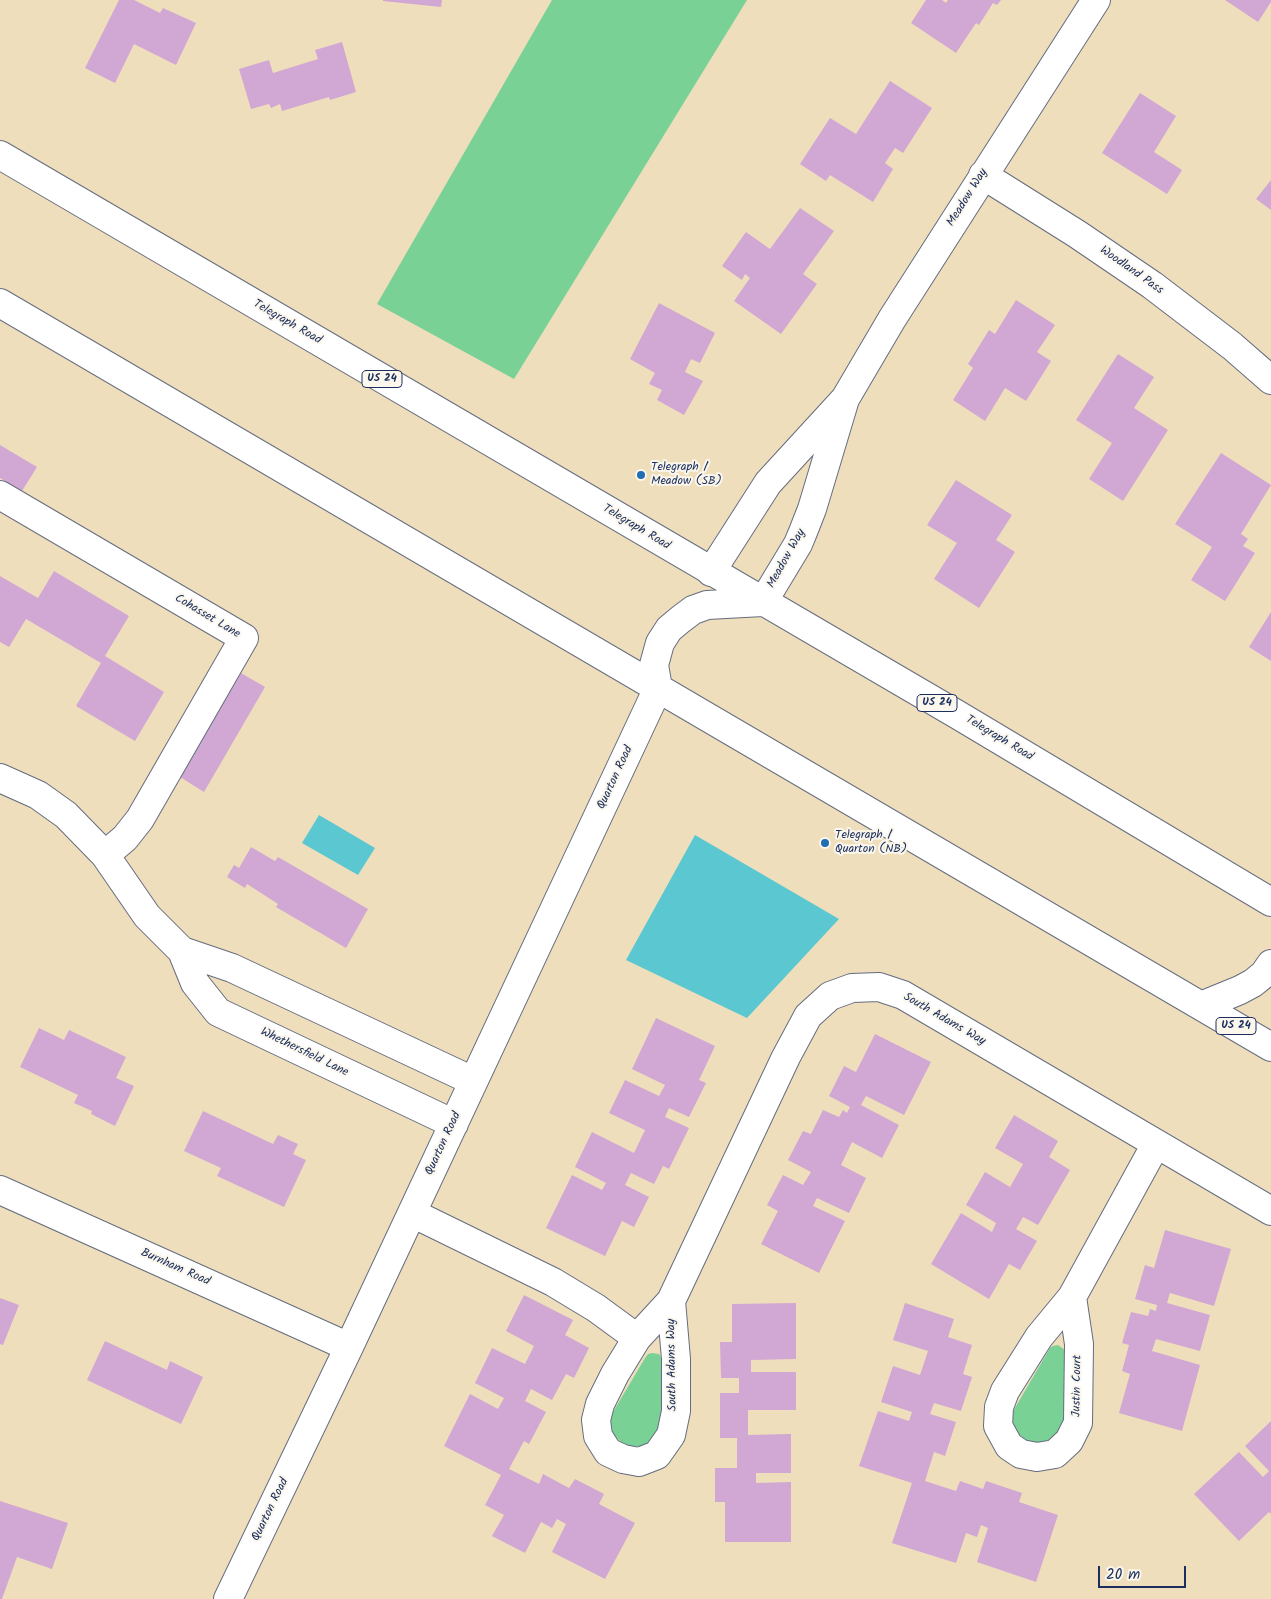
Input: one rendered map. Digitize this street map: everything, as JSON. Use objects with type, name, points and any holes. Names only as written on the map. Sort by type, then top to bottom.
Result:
[{"type":"main road","name":"Meadow Way","points":[[711,572],[768,483],[845,399],[892,319],[1096,0]]},
{"type":"main road","name":"Telegraph Road","points":[[0,155],[958,715],[1271,902]]},
{"type":"main road","name":"Woodland Pass","points":[[983,175],[1077,234],[1152,285],[1232,346],[1271,380]]},
{"type":"main road","name":"US 24","points":[[0,303],[1271,1047]]},
{"type":"main road","name":"Meadow Way","points":[[763,602],[798,544],[812,510],[845,399]]},
{"type":"main road","name":"Cohasset Lane","points":[[0,494],[244,638],[140,819],[125,838],[105,855]]},
{"type":"main road","points":[[658,688],[654,666],[660,643],[680,619],[693,610],[707,605],[763,602]]},
{"type":"main road","name":"Quarton Road","points":[[228,1599],[412,1214],[658,688]]},
{"type":"main road","name":"Whethersfield Lane","points":[[0,778],[38,795],[66,815],[105,855],[147,916],[182,951],[195,983],[218,1012],[454,1124]]},
{"type":"main road","name":"Whethersfield Lane","points":[[182,951],[232,968],[473,1081]]},
{"type":"main road","points":[[1201,1006],[1253,983],[1264,974],[1271,964]]},
{"type":"main road","name":"South Adams Way","points":[[671,1300],[676,1359],[676,1411],[671,1435],[657,1455],[639,1462],[623,1459],[608,1452],[598,1436],[596,1420],[600,1404],[611,1381],[637,1338],[671,1300],[795,1037],[808,1016],[830,996],[852,988],[879,987],[903,995],[1271,1212]]},
{"type":"main road","name":"Justin Court","points":[[1072,1297],[1079,1344],[1078,1423],[1069,1441],[1055,1454],[1037,1457],[1021,1454],[1008,1446],[998,1426],[999,1407],[1005,1391],[1039,1337],[1072,1297],[1156,1144]]},
{"type":"main road","name":"Burnham Road","points":[[0,1190],[349,1347]]},
{"type":"main road","points":[[412,1214],[553,1282],[596,1308],[637,1338]]},
{"type":"green space","points":[[552,0],[747,0],[514,379],[377,304]]},
{"type":"green space","points":[[1058,1345],[1065,1350],[1067,1357],[1064,1421],[1061,1431],[1049,1441],[1034,1443],[1027,1441],[1015,1431],[1012,1425],[1012,1413],[1050,1348]]},
{"type":"green space","points":[[648,1354],[659,1354],[663,1361],[661,1424],[659,1432],[650,1443],[643,1446],[628,1446],[612,1433],[610,1417],[645,1358]]},
{"type":"water","points":[[319,815],[375,848],[358,875],[302,843]]},
{"type":"water","points":[[695,835],[839,919],[747,1018],[626,960]]},
{"type":"building","points":[[119,0],[134,0],[160,13],[163,8],[196,23],[176,65],[134,44],[115,83],[85,68]]},
{"type":"building","points":[[383,0],[442,0],[441,7]]},
{"type":"building","points":[[926,0],[942,0],[946,3],[948,0],[1001,0],[997,5],[993,3],[979,25],[976,23],[956,53],[911,23]]},
{"type":"building","points":[[1225,0],[1271,0],[1271,2],[1258,22]]},
{"type":"building","points":[[342,42],[356,92],[330,100],[329,97],[282,111],[280,104],[271,108],[269,104],[251,109],[239,69],[269,60],[273,73],[318,59],[315,50]]},
{"type":"building","points":[[890,81],[932,108],[903,153],[895,148],[885,163],[893,169],[873,202],[830,175],[826,181],[800,164],[830,118],[856,134]]},
{"type":"building","points":[[1140,93],[1176,116],[1154,152],[1182,170],[1167,194],[1102,153]]},
{"type":"building","points":[[1271,180],[1271,210],[1256,199]]},
{"type":"building","points":[[800,208],[834,231],[803,274],[817,284],[781,334],[734,301],[750,278],[745,274],[742,280],[722,266],[746,232],[770,249]]},
{"type":"building","points":[[1016,300],[1055,325],[1037,352],[1051,361],[1026,401],[1005,388],[985,421],[953,400],[973,368],[968,364],[989,330],[995,334]]},
{"type":"building","points":[[659,303],[715,333],[700,363],[691,359],[685,372],[703,381],[684,415],[657,400],[662,390],[649,384],[655,373],[630,359]]},
{"type":"building","points":[[1118,354],[1154,377],[1134,408],[1168,430],[1123,501],[1089,479],[1112,443],[1076,420]]},
{"type":"building","points":[[0,445],[37,467],[22,491],[0,478]]},
{"type":"building","points":[[1221,453],[1271,485],[1241,534],[1248,539],[1243,546],[1255,553],[1225,601],[1191,580],[1212,547],[1175,524]]},
{"type":"building","points":[[956,480],[1012,515],[996,540],[1015,552],[979,608],[934,579],[957,543],[927,525]]},
{"type":"building","points":[[54,571],[129,616],[105,656],[164,692],[135,741],[76,706],[101,663],[26,619],[9,647],[0,642],[0,576],[38,598]]},
{"type":"building","points":[[1271,612],[1271,661],[1249,647]]},
{"type":"building","points":[[241,673],[265,687],[204,792],[180,777]]},
{"type":"building","points":[[251,847],[275,861],[278,857],[368,909],[346,948],[276,907],[278,904],[247,884],[245,888],[227,877],[234,865],[239,868]]},
{"type":"building","points":[[656,1018],[715,1046],[699,1080],[706,1083],[689,1117],[669,1108],[665,1117],[689,1128],[669,1169],[663,1166],[654,1184],[631,1173],[625,1185],[649,1197],[634,1227],[622,1221],[605,1256],[546,1228],[572,1175],[602,1190],[606,1183],[575,1167],[592,1132],[634,1153],[645,1130],[609,1113],[625,1080],[659,1096],[665,1085],[632,1069]]},
{"type":"building","points":[[39,1028],[64,1040],[69,1030],[126,1057],[116,1078],[134,1086],[115,1126],[91,1114],[92,1111],[74,1103],[78,1095],[20,1067]]},
{"type":"building","points":[[875,1034],[931,1062],[904,1115],[866,1096],[861,1105],[899,1125],[882,1158],[852,1142],[841,1165],[866,1178],[849,1213],[817,1198],[813,1206],[845,1221],[819,1273],[761,1244],[778,1211],[767,1205],[783,1175],[803,1185],[811,1172],[788,1160],[803,1131],[811,1134],[823,1110],[839,1117],[843,1110],[847,1113],[850,1107],[829,1096],[844,1066],[856,1072]]},
{"type":"building","points":[[203,1111],[273,1144],[278,1135],[298,1144],[293,1154],[306,1160],[284,1207],[217,1176],[221,1168],[184,1151]]},
{"type":"building","points":[[1014,1115],[1058,1141],[1049,1157],[1070,1170],[1038,1225],[1023,1217],[1016,1229],[1037,1241],[1020,1270],[1009,1264],[989,1299],[931,1264],[961,1213],[992,1232],[996,1223],[966,1205],[985,1172],[1010,1187],[1023,1164],[995,1148]]},
{"type":"building","points":[[1165,1230],[1231,1249],[1214,1306],[1170,1293],[1167,1303],[1210,1315],[1200,1351],[1156,1339],[1152,1351],[1200,1365],[1182,1431],[1119,1413],[1130,1374],[1122,1371],[1129,1345],[1122,1343],[1131,1312],[1148,1316],[1150,1309],[1156,1311],[1157,1305],[1135,1299],[1145,1265],[1154,1268]]},
{"type":"building","points":[[524,1295],[573,1320],[565,1335],[589,1348],[574,1378],[566,1374],[552,1400],[531,1389],[525,1401],[546,1412],[529,1444],[524,1441],[509,1469],[539,1484],[543,1474],[569,1488],[575,1479],[604,1494],[599,1504],[635,1523],[605,1579],[552,1552],[566,1524],[557,1519],[552,1528],[541,1522],[525,1553],[492,1536],[504,1515],[485,1505],[501,1475],[444,1446],[470,1394],[498,1409],[504,1398],[475,1383],[492,1348],[525,1364],[534,1346],[506,1331]]},
{"type":"building","points":[[0,1298],[19,1305],[3,1345],[0,1344]]},
{"type":"building","points":[[796,1303],[796,1359],[751,1360],[751,1372],[796,1372],[796,1410],[748,1410],[748,1435],[791,1434],[791,1473],[756,1473],[756,1483],[791,1482],[791,1542],[725,1542],[725,1502],[715,1502],[715,1468],[737,1468],[737,1438],[720,1438],[720,1393],[739,1393],[739,1378],[721,1378],[720,1342],[732,1342],[732,1304]]},
{"type":"building","points":[[905,1303],[954,1319],[948,1337],[972,1345],[963,1374],[972,1377],[961,1411],[934,1403],[930,1414],[956,1422],[945,1456],[934,1452],[925,1481],[956,1491],[960,1481],[983,1489],[986,1481],[1022,1493],[1019,1502],[1058,1515],[1036,1582],[977,1562],[988,1528],[981,1525],[977,1537],[966,1533],[956,1563],[892,1543],[912,1483],[859,1466],[878,1411],[909,1421],[912,1412],[881,1402],[893,1366],[920,1375],[928,1351],[893,1340]]},
{"type":"building","points":[[105,1341],[167,1370],[170,1361],[203,1377],[181,1424],[87,1380]]},
{"type":"building","points":[[1271,1421],[1271,1514],[1269,1512],[1239,1541],[1194,1494],[1239,1452],[1263,1477],[1269,1471],[1245,1446]]},
{"type":"building","points":[[0,1501],[68,1523],[52,1569],[17,1557],[2,1599],[0,1599]]},
{"type":"place","name":"Telegraph / Meadow (SB)","points":[[641,475]]},
{"type":"place","name":"Telegraph / Quarton (NB)","points":[[825,843]]}]
